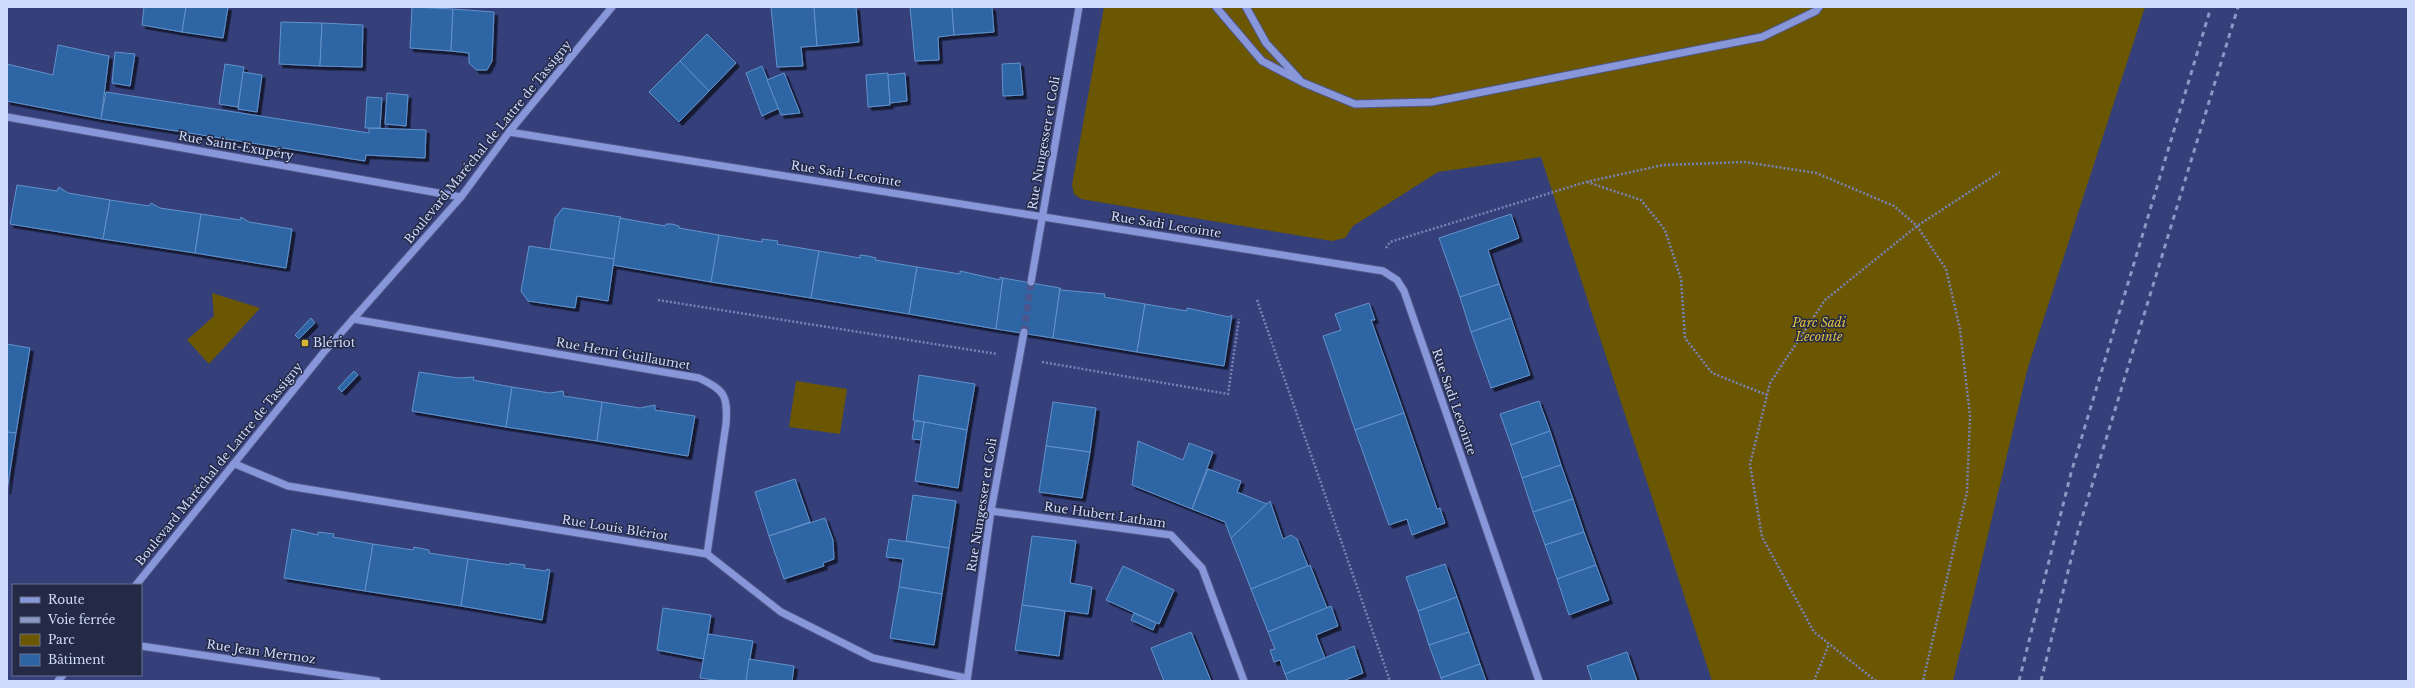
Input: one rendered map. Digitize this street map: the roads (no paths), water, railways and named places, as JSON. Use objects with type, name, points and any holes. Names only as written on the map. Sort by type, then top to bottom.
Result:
[{"type":"street","name":"Boulevard Maréchal de Lattre de Tassigny","points":[[137,584],[353,319],[461,197],[509,132],[612,7]]},
{"type":"street","name":"Rue Nungesser et Coli","points":[[1031,282],[1079,7]]},
{"type":"street","points":[[1216,7],[1262,61],[1304,83],[1355,104],[1432,102],[1762,37],[1816,11],[1819,7]]},
{"type":"street","points":[[1246,7],[1266,43],[1304,83]]},
{"type":"street","name":"Rue Saint-Exupéry","points":[[7,117],[461,197]]},
{"type":"street","name":"Rue Sadi Lecointe","points":[[509,132],[1383,271],[1397,280],[1404,291],[1539,681]]},
{"type":"street","name":"Rue Henri Guillaumet","points":[[353,319],[699,378],[718,387],[727,402],[726,424],[707,554]]},
{"type":"street","name":"Rue Nungesser et Coli","points":[[967,679],[991,511],[1024,332]]},
{"type":"street","name":"Rue Louis Blériot","points":[[235,464],[288,486],[707,554],[781,612],[873,658],[967,679]]},
{"type":"street","name":"Rue Hubert Latham","points":[[991,511],[1171,535],[1202,568],[1244,681]]},
{"type":"street","name":"Rue Jean Mermoz","points":[[142,646],[377,681]]},
{"type":"tunnel","points":[[1024,332],[1031,282]]},
{"type":"railway","points":[[2019,681],[2071,473],[2211,7]]},
{"type":"railway","points":[[2041,681],[2078,531],[2238,7]]},
{"type":"place","name":"Blériot","points":[[305,343]]},
{"type":"park label","name":"Parc Sadi Lecointe","points":[[1819,330]]}]
